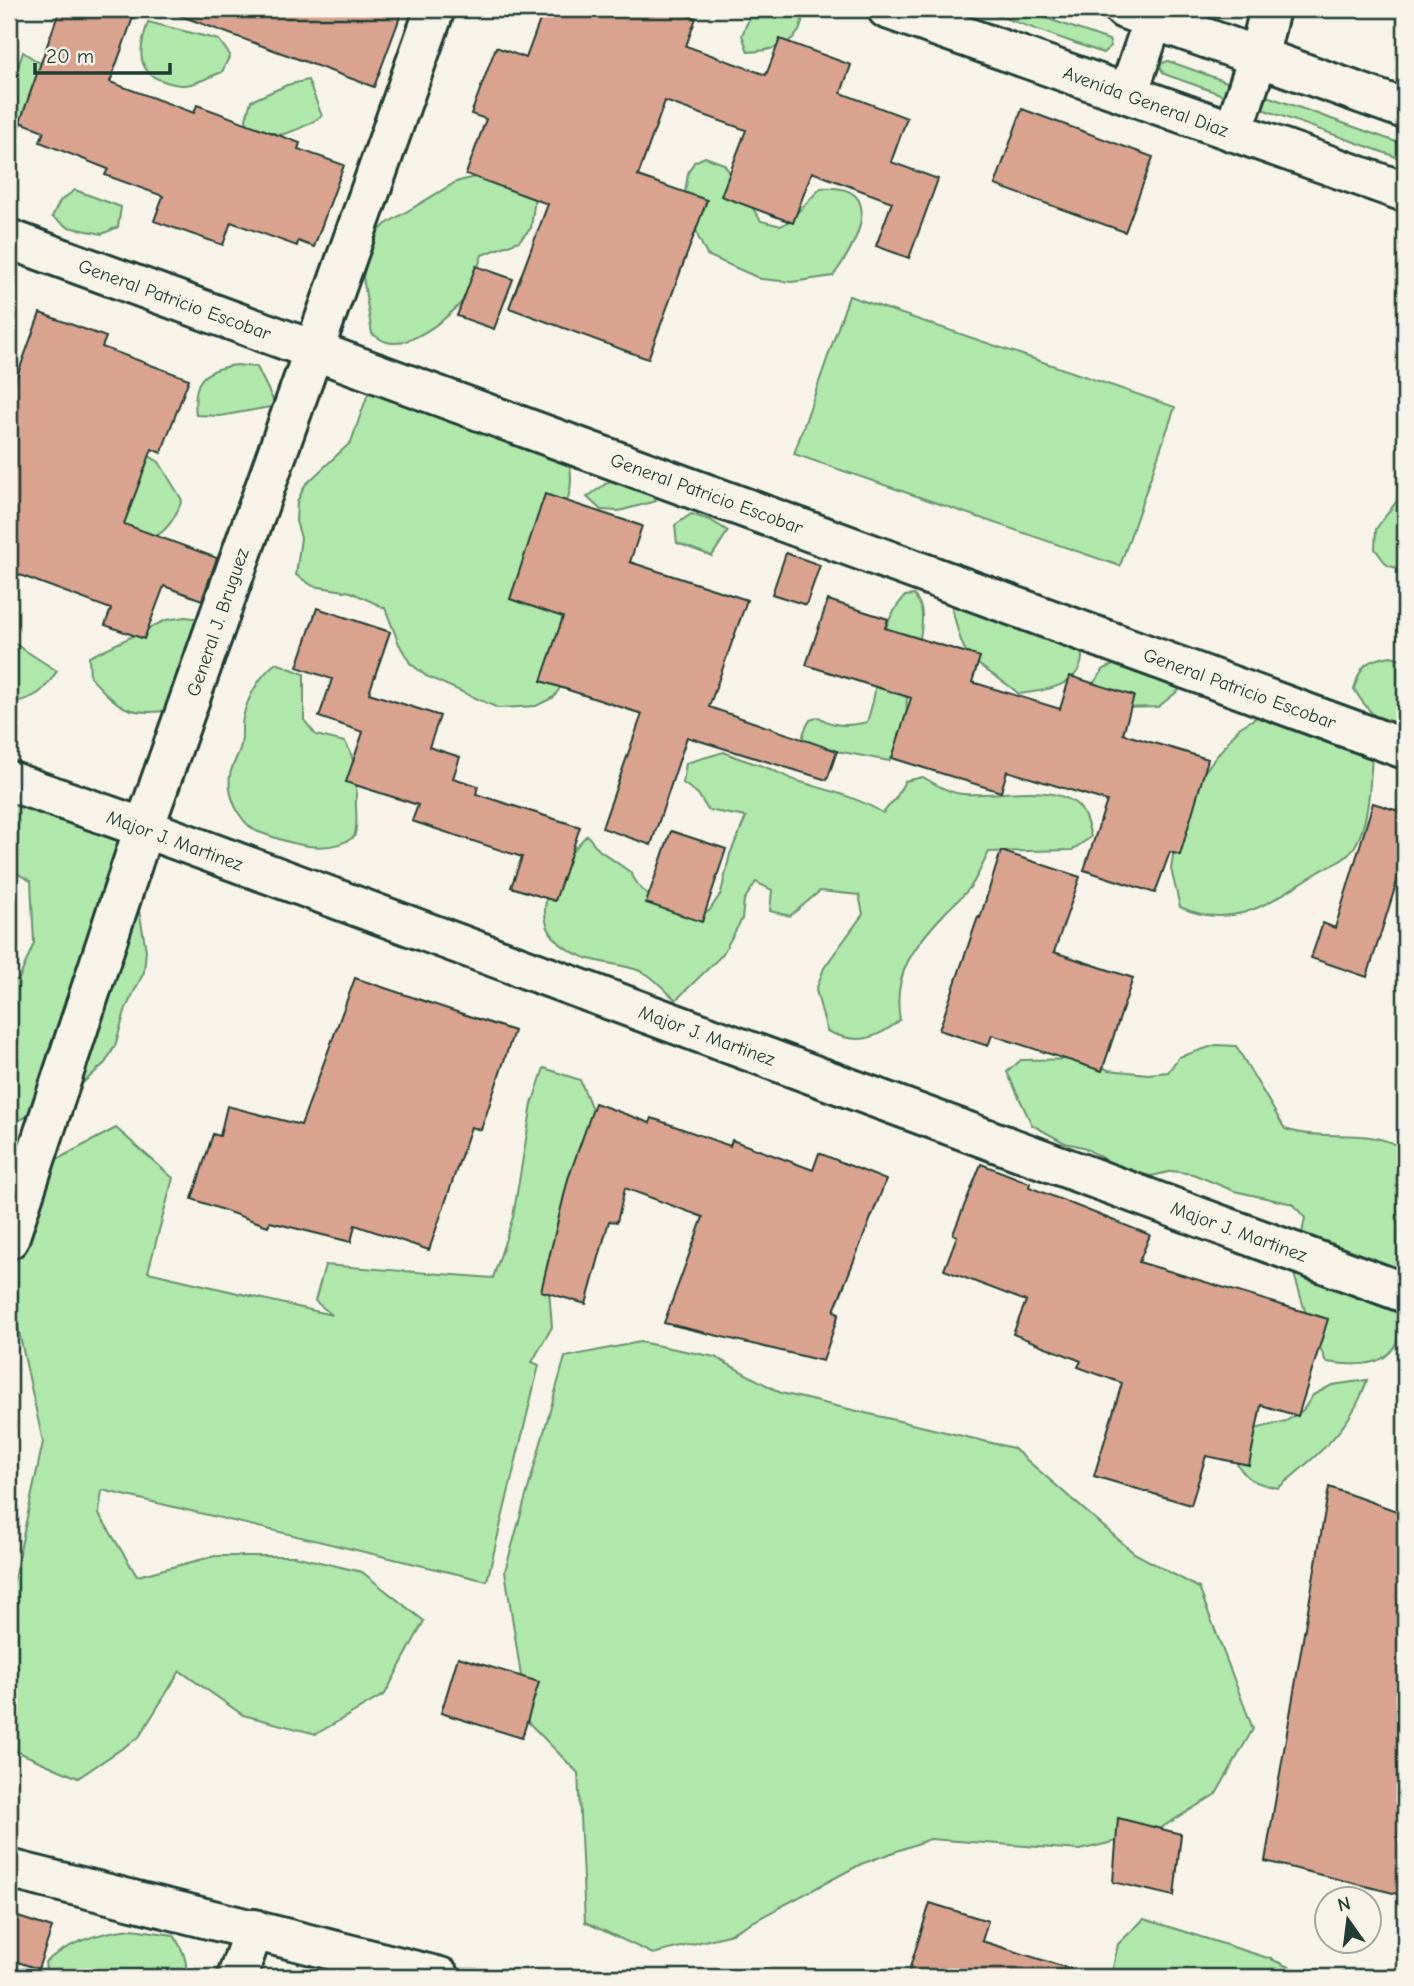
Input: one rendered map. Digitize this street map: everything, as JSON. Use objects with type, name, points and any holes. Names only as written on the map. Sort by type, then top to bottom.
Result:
[{"type":"street","name":"General J. Bruguez","points":[[9,1239],[144,828],[435,9]]},
{"type":"street","name":"Avenida General Diaz","points":[[887,9],[1405,192]]},
{"type":"street","points":[[1233,132],[1258,58],[1270,9]]},
{"type":"street","points":[[1128,94],[1145,12],[1258,58],[1405,109]]},
{"type":"street","name":"General Patricio Escobar","points":[[9,239],[1405,749]]},
{"type":"street","name":"Major J. Martinez","points":[[9,781],[144,828],[1405,1293]]},
{"type":"street","points":[[9,1868],[440,1977]]},
{"type":"street","points":[[237,1977],[254,1929]]},
{"type":"green space","points":[[753,9],[797,9],[804,15],[799,31],[783,45],[748,52],[742,35]]},
{"type":"green space","points":[[979,9],[1020,9],[1109,40],[1111,46],[1103,53]]},
{"type":"green space","points":[[148,22],[219,40],[230,55],[222,72],[182,85],[158,79],[150,74],[142,62],[141,54]]},
{"type":"green space","points":[[23,52],[55,73],[14,138],[9,141],[9,95]]},
{"type":"green space","points":[[1168,61],[1405,145],[1405,160],[1164,74],[1160,67]]},
{"type":"green space","points":[[308,80],[322,116],[288,133],[250,136],[246,119],[251,101],[287,85]]},
{"type":"green space","points":[[705,157],[724,164],[761,221],[781,226],[821,188],[842,189],[855,195],[861,205],[857,233],[833,276],[792,282],[761,279],[707,255],[698,237],[685,193],[688,173],[694,162]]},
{"type":"green space","points":[[474,177],[495,177],[536,189],[531,228],[519,241],[482,255],[475,278],[463,300],[445,318],[421,335],[397,343],[385,341],[372,334],[363,277],[372,237],[386,224],[456,182]]},
{"type":"green space","points":[[75,190],[121,207],[118,227],[102,234],[68,227],[52,217],[60,201]]},
{"type":"green space","points":[[849,296],[1175,407],[1120,566],[794,454]]},
{"type":"green space","points":[[236,365],[257,367],[276,406],[220,416],[196,415],[196,394],[202,379],[215,370]]},
{"type":"green space","points":[[371,385],[569,461],[570,491],[551,535],[597,631],[554,697],[536,706],[498,708],[426,676],[410,663],[399,644],[385,608],[351,592],[313,586],[296,575],[301,538],[296,521],[297,502],[305,485],[351,442]]},
{"type":"green space","points":[[141,451],[159,462],[182,500],[173,520],[158,535],[140,540],[110,537]]},
{"type":"green space","points":[[638,470],[656,501],[619,511],[601,510],[587,497],[617,476]]},
{"type":"green space","points":[[1405,490],[1405,571],[1387,565],[1375,549],[1376,529]]},
{"type":"green space","points":[[691,514],[710,520],[728,531],[712,556],[677,543],[675,525]]},
{"type":"green space","points":[[963,594],[1077,637],[1082,656],[1079,668],[1058,686],[1019,694],[973,660],[965,649],[952,608]]},
{"type":"green space","points":[[914,595],[921,609],[922,625],[909,686],[906,736],[902,745],[889,761],[807,749],[803,735],[810,720],[819,717],[842,725],[867,722],[874,698],[880,652],[890,617],[905,596]]},
{"type":"green space","points":[[185,617],[203,619],[171,710],[133,711],[108,696],[90,677],[89,657],[166,620]]},
{"type":"green space","points":[[9,640],[57,671],[38,694],[9,703]]},
{"type":"green space","points":[[1391,656],[1405,660],[1405,736],[1376,717],[1354,689],[1359,674],[1366,665],[1376,659]]},
{"type":"green space","points":[[1124,660],[1188,683],[1158,707],[1119,708],[1092,685],[1104,669]]},
{"type":"green space","points":[[276,663],[304,674],[304,720],[316,735],[345,742],[352,755],[356,776],[356,827],[354,837],[343,843],[305,846],[256,831],[244,821],[232,799],[230,775],[241,745],[245,710],[260,680]]},
{"type":"green space","points":[[1276,714],[1373,742],[1367,810],[1355,846],[1343,859],[1252,910],[1218,916],[1200,914],[1180,907],[1171,869],[1180,809],[1189,791],[1239,728],[1257,717]]},
{"type":"green space","points":[[724,752],[796,781],[853,799],[883,813],[896,798],[905,781],[923,777],[947,790],[963,794],[1036,792],[1064,797],[1081,810],[1091,837],[1072,850],[989,852],[971,886],[923,938],[908,962],[899,989],[900,1020],[874,1036],[857,1039],[827,1031],[816,990],[824,968],[863,914],[859,895],[820,891],[790,916],[770,911],[772,890],[756,882],[744,900],[742,919],[722,955],[676,1000],[642,972],[586,958],[564,947],[551,933],[545,918],[546,901],[561,867],[587,835],[599,850],[630,872],[640,888],[656,900],[690,915],[709,911],[721,893],[730,854],[746,817],[708,810],[698,794],[683,783],[686,763]]},
{"type":"green space","points":[[9,783],[105,823],[130,855],[141,892],[139,910],[146,950],[144,972],[126,1008],[115,1046],[105,1063],[74,1091],[9,1126],[9,982],[19,979],[34,943],[31,881],[9,869]]},
{"type":"green space","points":[[1216,1045],[1236,1046],[1285,1129],[1316,1135],[1376,1138],[1405,1150],[1397,1254],[1400,1326],[1394,1347],[1381,1359],[1363,1364],[1326,1362],[1305,1311],[1294,1274],[1305,1218],[1293,1204],[1234,1191],[1193,1174],[1172,1171],[1152,1176],[1131,1174],[1083,1147],[1065,1143],[1032,1125],[1007,1072],[1021,1060],[1087,1059],[1108,1070],[1148,1074],[1168,1072],[1179,1057]]},
{"type":"green space","points":[[544,1068],[580,1080],[594,1114],[549,1290],[552,1327],[532,1362],[539,1365],[487,1581],[102,1490],[99,1514],[137,1576],[215,1556],[294,1556],[362,1572],[424,1621],[385,1694],[316,1734],[243,1715],[180,1671],[139,1737],[78,1778],[9,1748],[12,1588],[43,1442],[12,1300],[17,1228],[50,1163],[116,1128],[173,1178],[148,1272],[332,1315],[315,1301],[325,1265],[493,1278],[513,1217],[532,1104]]},
{"type":"green space","points":[[640,1342],[715,1357],[781,1393],[1013,1448],[1134,1553],[1199,1588],[1253,1729],[1216,1794],[1154,1832],[1080,1850],[930,1839],[861,1864],[728,1935],[653,1954],[585,1922],[578,1773],[528,1722],[505,1571],[565,1357]]},
{"type":"green space","points":[[1367,1380],[1352,1413],[1342,1427],[1319,1453],[1278,1488],[1256,1482],[1242,1471],[1234,1458],[1251,1430],[1286,1421],[1303,1410],[1313,1395],[1332,1385]]},
{"type":"green space","points":[[1144,1919],[1271,1959],[1311,1977],[1111,1977],[1118,1944]]},
{"type":"green space","points":[[132,1929],[174,1935],[185,1960],[185,1977],[47,1977],[45,1962],[65,1949],[97,1935]]},
{"type":"building","points":[[60,9],[136,9],[110,82],[194,113],[197,105],[300,143],[298,149],[344,165],[314,247],[298,241],[297,246],[231,222],[223,245],[154,221],[163,196],[105,175],[108,169],[40,142],[44,131],[20,122]]},
{"type":"building","points":[[174,9],[403,9],[374,87],[173,13]]},
{"type":"building","points":[[544,9],[669,9],[696,18],[686,46],[766,75],[780,39],[851,65],[841,93],[907,118],[891,162],[938,179],[909,258],[876,246],[892,202],[812,172],[793,223],[721,196],[746,130],[665,101],[638,176],[707,200],[648,359],[509,308],[548,204],[466,174],[486,119],[471,114],[496,47],[526,58]]},
{"type":"building","points":[[1022,109],[1153,157],[1125,232],[995,185]]},
{"type":"building","points":[[476,266],[513,279],[494,329],[457,316]]},
{"type":"building","points":[[40,313],[106,337],[102,347],[189,379],[161,453],[152,449],[124,524],[217,558],[202,600],[164,586],[144,639],[105,625],[111,609],[9,571],[9,398]]},
{"type":"building","points":[[545,494],[642,526],[630,562],[747,600],[709,707],[837,751],[827,780],[687,737],[651,845],[602,828],[642,714],[541,681],[563,617],[510,599]]},
{"type":"building","points":[[786,553],[820,565],[806,605],[772,594]]},
{"type":"building","points":[[828,600],[888,619],[885,628],[980,657],[972,682],[1060,709],[1070,676],[1134,696],[1123,734],[1208,759],[1180,855],[1170,852],[1155,893],[1084,870],[1107,801],[1007,771],[1001,792],[892,758],[911,698],[806,665]]},
{"type":"building","points":[[317,608],[390,632],[369,693],[440,716],[429,747],[460,757],[453,778],[478,786],[476,794],[580,827],[555,901],[511,887],[522,857],[412,821],[418,805],[346,782],[363,732],[319,717],[332,679],[297,667]]},
{"type":"building","points":[[1373,803],[1405,813],[1405,856],[1367,977],[1311,958],[1323,923],[1335,928]]},
{"type":"building","points":[[671,831],[726,849],[702,922],[646,903]]},
{"type":"building","points":[[1001,851],[1080,877],[1054,952],[1133,978],[1102,1071],[992,1035],[988,1046],[939,1030]]},
{"type":"building","points":[[355,978],[514,1031],[481,1130],[471,1127],[429,1250],[355,1225],[351,1242],[270,1222],[268,1226],[192,1199],[213,1134],[220,1136],[227,1106],[301,1125]]},
{"type":"building","points":[[595,1103],[650,1123],[652,1118],[730,1146],[732,1140],[813,1170],[819,1153],[886,1180],[834,1311],[839,1313],[823,1361],[664,1323],[703,1217],[625,1188],[617,1222],[609,1221],[586,1304],[541,1291],[568,1179]]},
{"type":"building","points":[[981,1164],[1030,1183],[1029,1187],[1150,1235],[1139,1262],[1328,1319],[1298,1416],[1261,1405],[1249,1465],[1206,1456],[1191,1505],[1094,1476],[1122,1383],[1078,1367],[1081,1361],[1013,1334],[1026,1301],[944,1270],[957,1236],[953,1234]]},
{"type":"building","points":[[1329,1487],[1405,1514],[1405,1896],[1382,1890],[1382,1884],[1357,1884],[1265,1861]]},
{"type":"building","points":[[458,1657],[539,1682],[522,1738],[441,1713]]},
{"type":"building","points":[[1118,1818],[1181,1834],[1174,1896],[1113,1882]]},
{"type":"building","points":[[930,1903],[988,1921],[982,1941],[1071,1969],[1070,1977],[907,1977]]},
{"type":"building","points":[[9,1914],[52,1928],[38,1969],[9,1959]]}]
